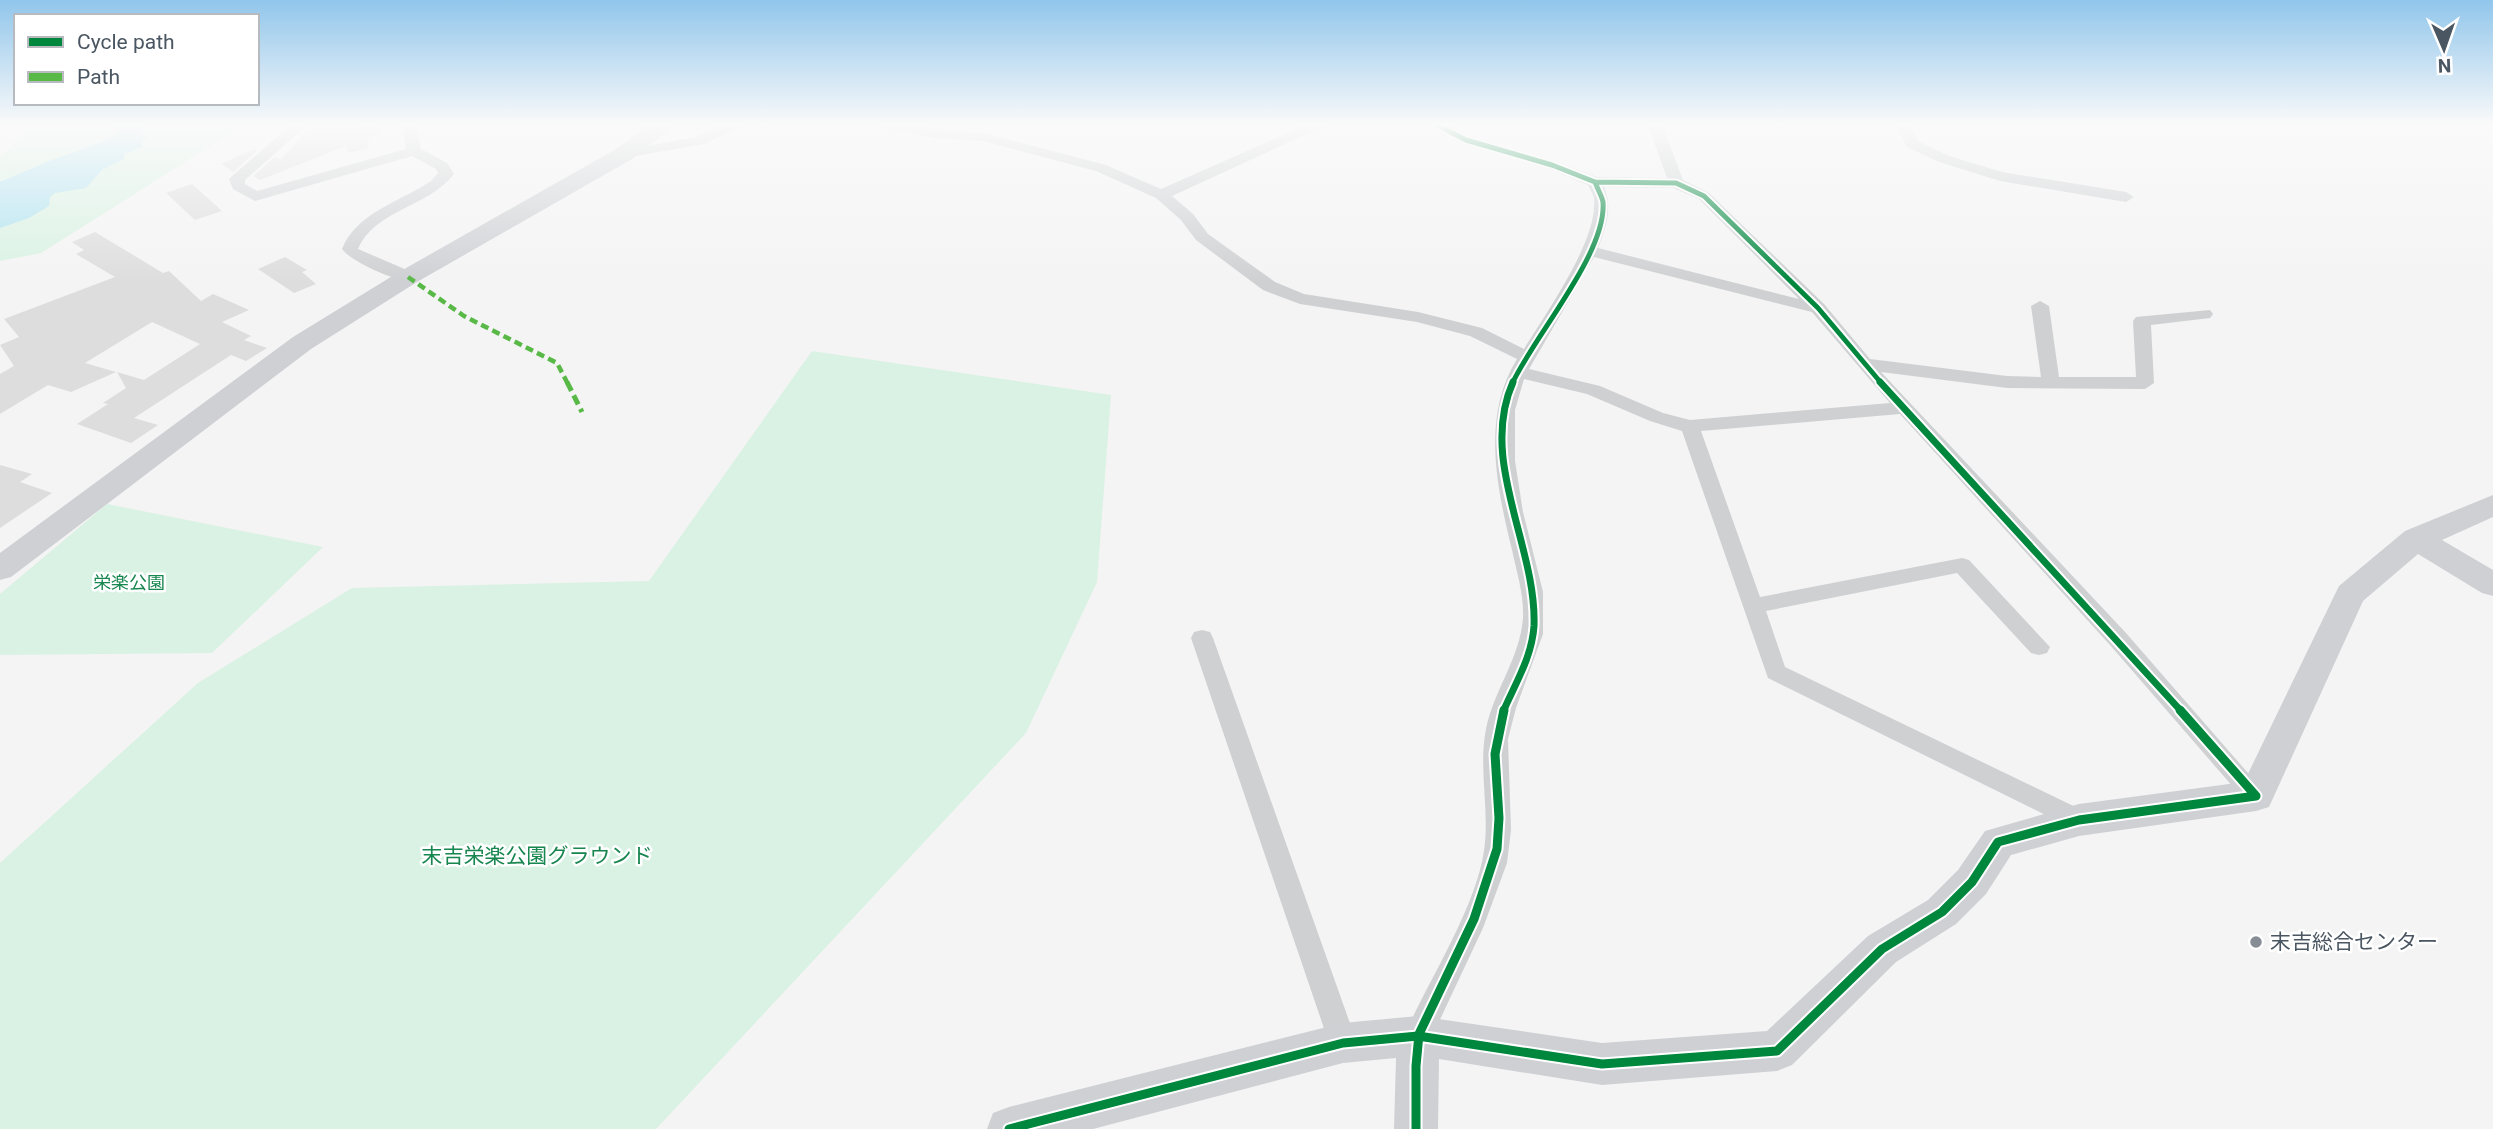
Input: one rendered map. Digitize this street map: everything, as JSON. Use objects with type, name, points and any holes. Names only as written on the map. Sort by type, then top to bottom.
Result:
[{"type":"street","points":[[239,178],[238,186],[255,196],[320,178]]},
{"type":"street","points":[[408,277],[354,254],[351,248],[356,233],[376,219],[433,189],[443,178]]},
{"type":"street","points":[[4,562],[187,431],[302,343],[408,277],[582,178]]},
{"type":"street","points":[[1123,178],[1161,195],[1187,217],[1202,237],[1269,286],[1300,299],[1418,317],[1476,332],[1522,365],[1585,387],[1663,421],[1690,426],[1906,408]]},
{"type":"street","points":[[1161,195],[1200,178]]},
{"type":"street","points":[[1584,178],[1595,182],[1676,183],[1704,196],[1722,212],[1818,308],[1864,364],[2119,639],[2256,796]]},
{"type":"street","points":[[1674,178],[1676,183]]},
{"type":"street","points":[[2010,178],[2126,197]]},
{"type":"street","points":[[1416,1129],[1418,1036],[1471,929],[1497,849],[1500,817],[1493,753],[1499,722],[1523,667],[1534,628],[1533,597],[1511,508],[1506,472],[1506,409],[1511,387],[1522,365],[1567,296],[1589,251],[1603,212],[1604,200],[1595,182]]},
{"type":"street","points":[[1589,251],[1818,308]]},
{"type":"street","points":[[2040,306],[2051,382]]},
{"type":"street","points":[[1864,364],[2007,382],[2144,383],[2143,321],[2204,314]]},
{"type":"street","points":[[1690,426],[1776,672],[2079,820]]},
{"type":"street","points":[[2256,796],[2350,594],[2416,539],[2493,505]]},
{"type":"street","points":[[2416,539],[2493,585]]},
{"type":"street","points":[[1753,606],[1962,565],[2039,647]]},
{"type":"street","points":[[1202,638],[1343,1043]]},
{"type":"street","points":[[1009,1129],[1343,1043],[1418,1036],[1602,1064],[1777,1051],[1882,948],[1941,912],[1972,882],[1998,842],[2079,820],[2256,796]]},
{"type":"green space","points":[[0,178],[160,178],[41,253],[0,261]]},
{"type":"green space","name":"末吉栄楽公園グラウンド","points":[[812,351],[1111,395],[1097,582],[1026,733],[656,1129],[0,1129],[0,863],[198,683],[352,588],[649,581]]},
{"type":"green space","name":"栄楽公園","points":[[107,504],[323,547],[212,653],[0,655],[0,594]]},
{"type":"water","points":[[10,178],[95,178],[86,188],[55,193],[50,197],[49,206],[29,218],[0,228],[0,182]]},
{"type":"building","points":[[192,184],[222,211],[195,220],[166,193]]},
{"type":"building","points":[[95,232],[163,273],[169,271],[201,301],[213,294],[249,310],[222,322],[251,336],[244,340],[267,348],[246,361],[231,355],[134,418],[158,425],[131,443],[77,424],[108,404],[103,403],[126,388],[117,372],[144,380],[200,344],[152,322],[85,363],[116,372],[71,392],[48,385],[0,414],[0,374],[14,366],[0,345],[19,337],[4,319],[115,277],[76,254],[84,250],[72,242]]},
{"type":"building","points":[[285,257],[307,270],[302,272],[316,284],[294,293],[258,269]]},
{"type":"building","points":[[0,465],[32,474],[20,482],[52,493],[0,528]]},
{"type":"marked path","points":[[408,277],[464,316],[557,363],[582,412]]},
{"type":"cycle path","points":[[1584,178],[1595,182],[1676,183],[1704,196],[1818,308],[1864,364],[2118,639],[2256,796]]},
{"type":"cycle path","points":[[1416,1129],[1417,1042],[1426,1016],[1459,953],[1488,885],[1499,833],[1496,739],[1503,711],[1526,662],[1533,636],[1532,594],[1507,478],[1503,448],[1504,419],[1510,389],[1519,369],[1572,285],[1600,226],[1603,201],[1595,182]]},
{"type":"cycle path","points":[[1009,1129],[1343,1043],[1418,1036],[1602,1064],[1777,1051],[1882,949],[1942,912],[1972,882],[1998,842],[2079,820],[2256,796]]},
{"type":"place","name":"末吉総合センター","points":[[2256,942]]}]
